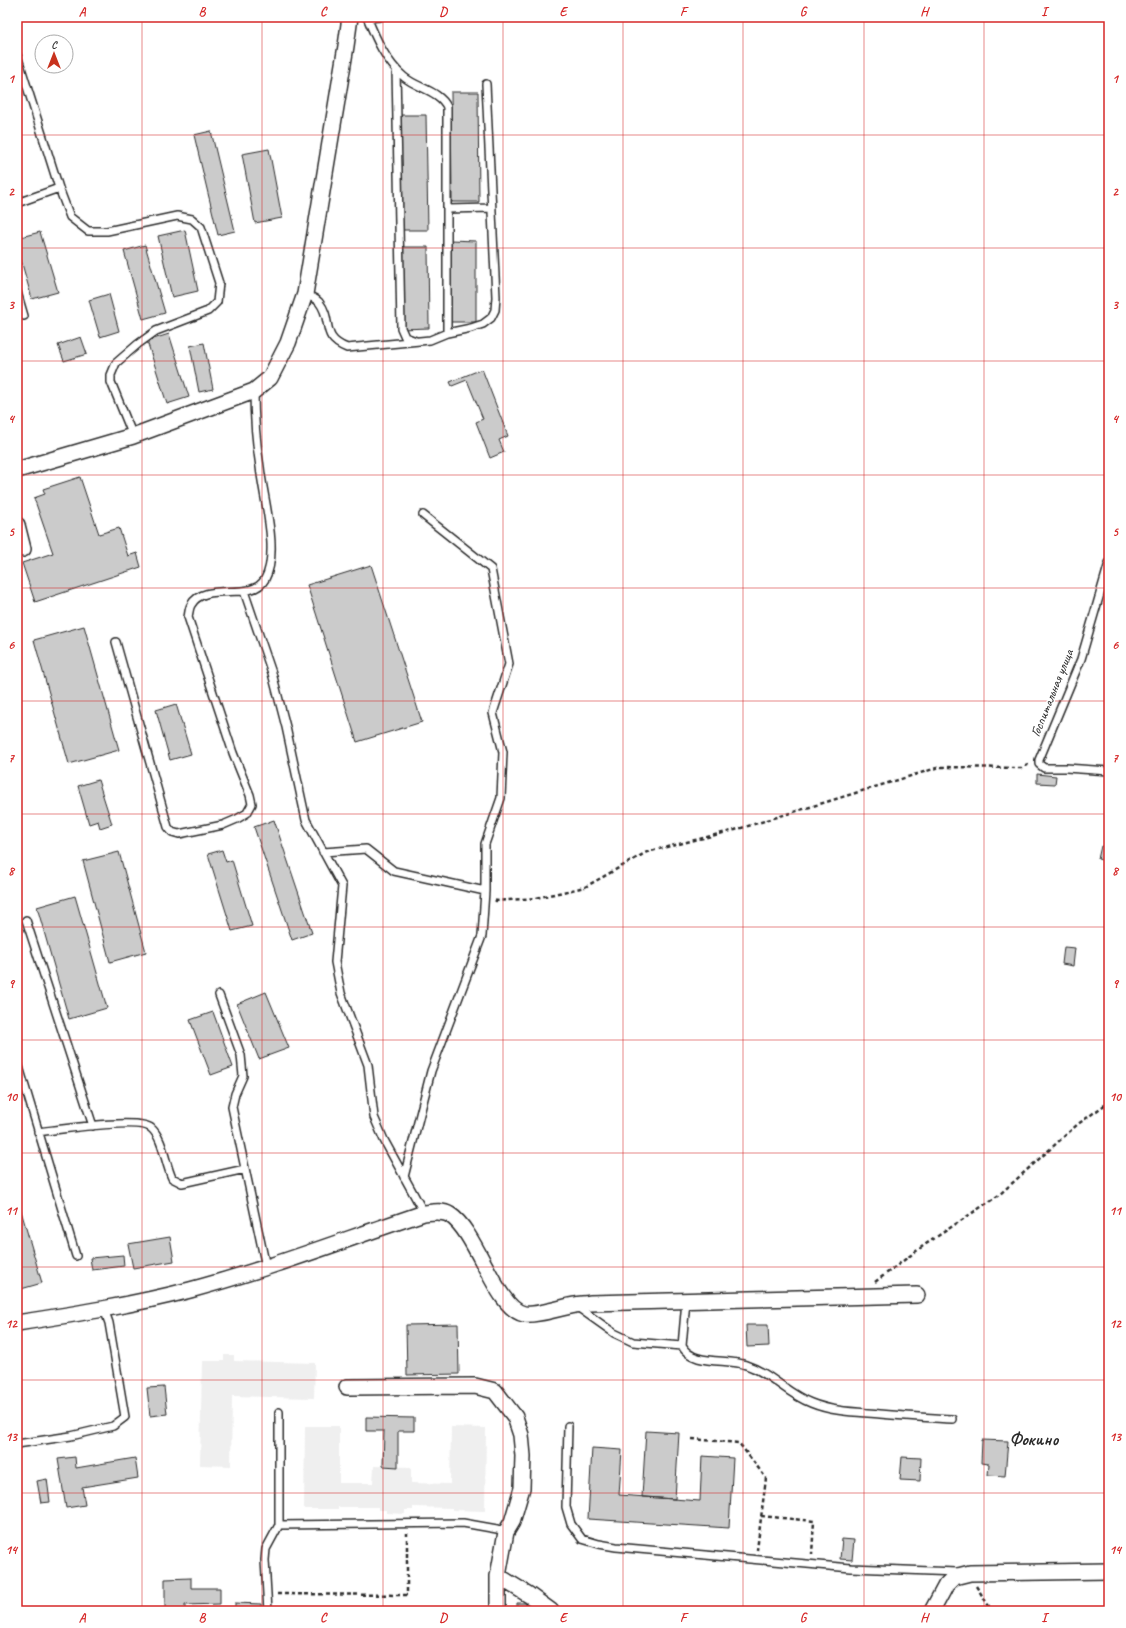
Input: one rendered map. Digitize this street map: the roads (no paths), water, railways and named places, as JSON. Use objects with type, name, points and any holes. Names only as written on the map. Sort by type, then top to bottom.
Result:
[{"type":"street","points":[[17,470],[133,436],[254,391],[270,378],[288,342],[305,294],[350,17]]},
{"type":"street","points":[[17,525],[23,550]]},
{"type":"street","points":[[17,1323],[104,1309],[189,1290],[266,1267],[424,1213],[438,1211],[450,1214],[460,1224],[502,1295],[514,1310],[525,1314],[575,1305],[917,1295]]},
{"type":"street","points":[[348,1387],[475,1386],[495,1391],[515,1417],[521,1435],[523,1456],[522,1488],[512,1522],[506,1532],[498,1576],[498,1611]]},
{"type":"street","points":[[932,1611],[946,1585],[954,1577],[970,1573],[1109,1571]]},
{"type":"street","points":[[498,1576],[529,1595],[551,1611]]},
{"type":"lane","points":[[380,17],[367,17],[377,42],[390,63],[404,77],[432,92],[444,102],[447,107],[447,333]]},
{"type":"lane","points":[[17,55],[59,188],[70,217],[88,231],[107,231],[177,216],[192,220],[201,227],[219,283],[217,302],[208,311],[156,331],[116,363],[113,368],[111,382],[133,436]]},
{"type":"lane","points":[[396,69],[401,328],[405,337],[419,342]]},
{"type":"lane","points":[[305,294],[318,301],[325,313],[330,335],[336,344],[347,348],[430,340],[447,333],[483,324],[491,318],[495,310],[496,297],[486,84]]},
{"type":"lane","points":[[17,203],[59,188]]},
{"type":"lane","points":[[447,210],[492,208]]},
{"type":"lane","points":[[17,292],[24,316]]},
{"type":"lane","points":[[116,642],[168,827],[172,832],[179,834],[223,825],[247,813],[252,804],[250,795],[233,753],[188,617],[190,606],[195,600],[206,593],[244,591],[254,588],[265,580],[270,562],[270,529],[260,468],[254,412],[254,391]]},
{"type":"lane","points":[[404,1177],[431,1071],[482,936],[485,891],[485,844],[501,798],[503,752],[493,713],[509,664],[491,569],[423,515]]},
{"type":"lane","name":"Госпитальная улица","points":[[1109,563],[1081,659],[1039,760],[1039,764],[1044,768],[1109,771]]},
{"type":"lane","points":[[244,591],[272,673],[286,727],[306,820],[342,886],[335,962],[341,993],[368,1066],[374,1117],[384,1140],[424,1213]]},
{"type":"lane","points":[[323,852],[366,849],[394,871],[485,891]]},
{"type":"lane","points":[[26,920],[93,1126]]},
{"type":"lane","points":[[219,995],[241,1054],[243,1076],[235,1094],[232,1107],[266,1267]]},
{"type":"lane","points":[[17,1060],[76,1256]]},
{"type":"lane","points":[[38,1132],[139,1123],[150,1127],[159,1138],[167,1168],[172,1178],[182,1183],[245,1169]]},
{"type":"lane","points":[[686,1301],[682,1346],[685,1352],[695,1358],[745,1364],[762,1371],[810,1403],[834,1410],[952,1419]]},
{"type":"lane","points":[[575,1305],[614,1333],[633,1342],[682,1346]]},
{"type":"lane","points":[[17,1444],[71,1436],[106,1428],[113,1426],[125,1417],[108,1322],[104,1309]]},
{"type":"lane","points":[[268,1611],[265,1560],[266,1549],[279,1525],[279,1412]]},
{"type":"lane","points":[[568,1426],[566,1507],[571,1524],[582,1539],[616,1547],[756,1560],[851,1568],[970,1573]]},
{"type":"lane","points":[[279,1525],[463,1523],[497,1528],[506,1532]]},
{"type":"district","name":"Фокино","points":[[1034,1439]]}]
